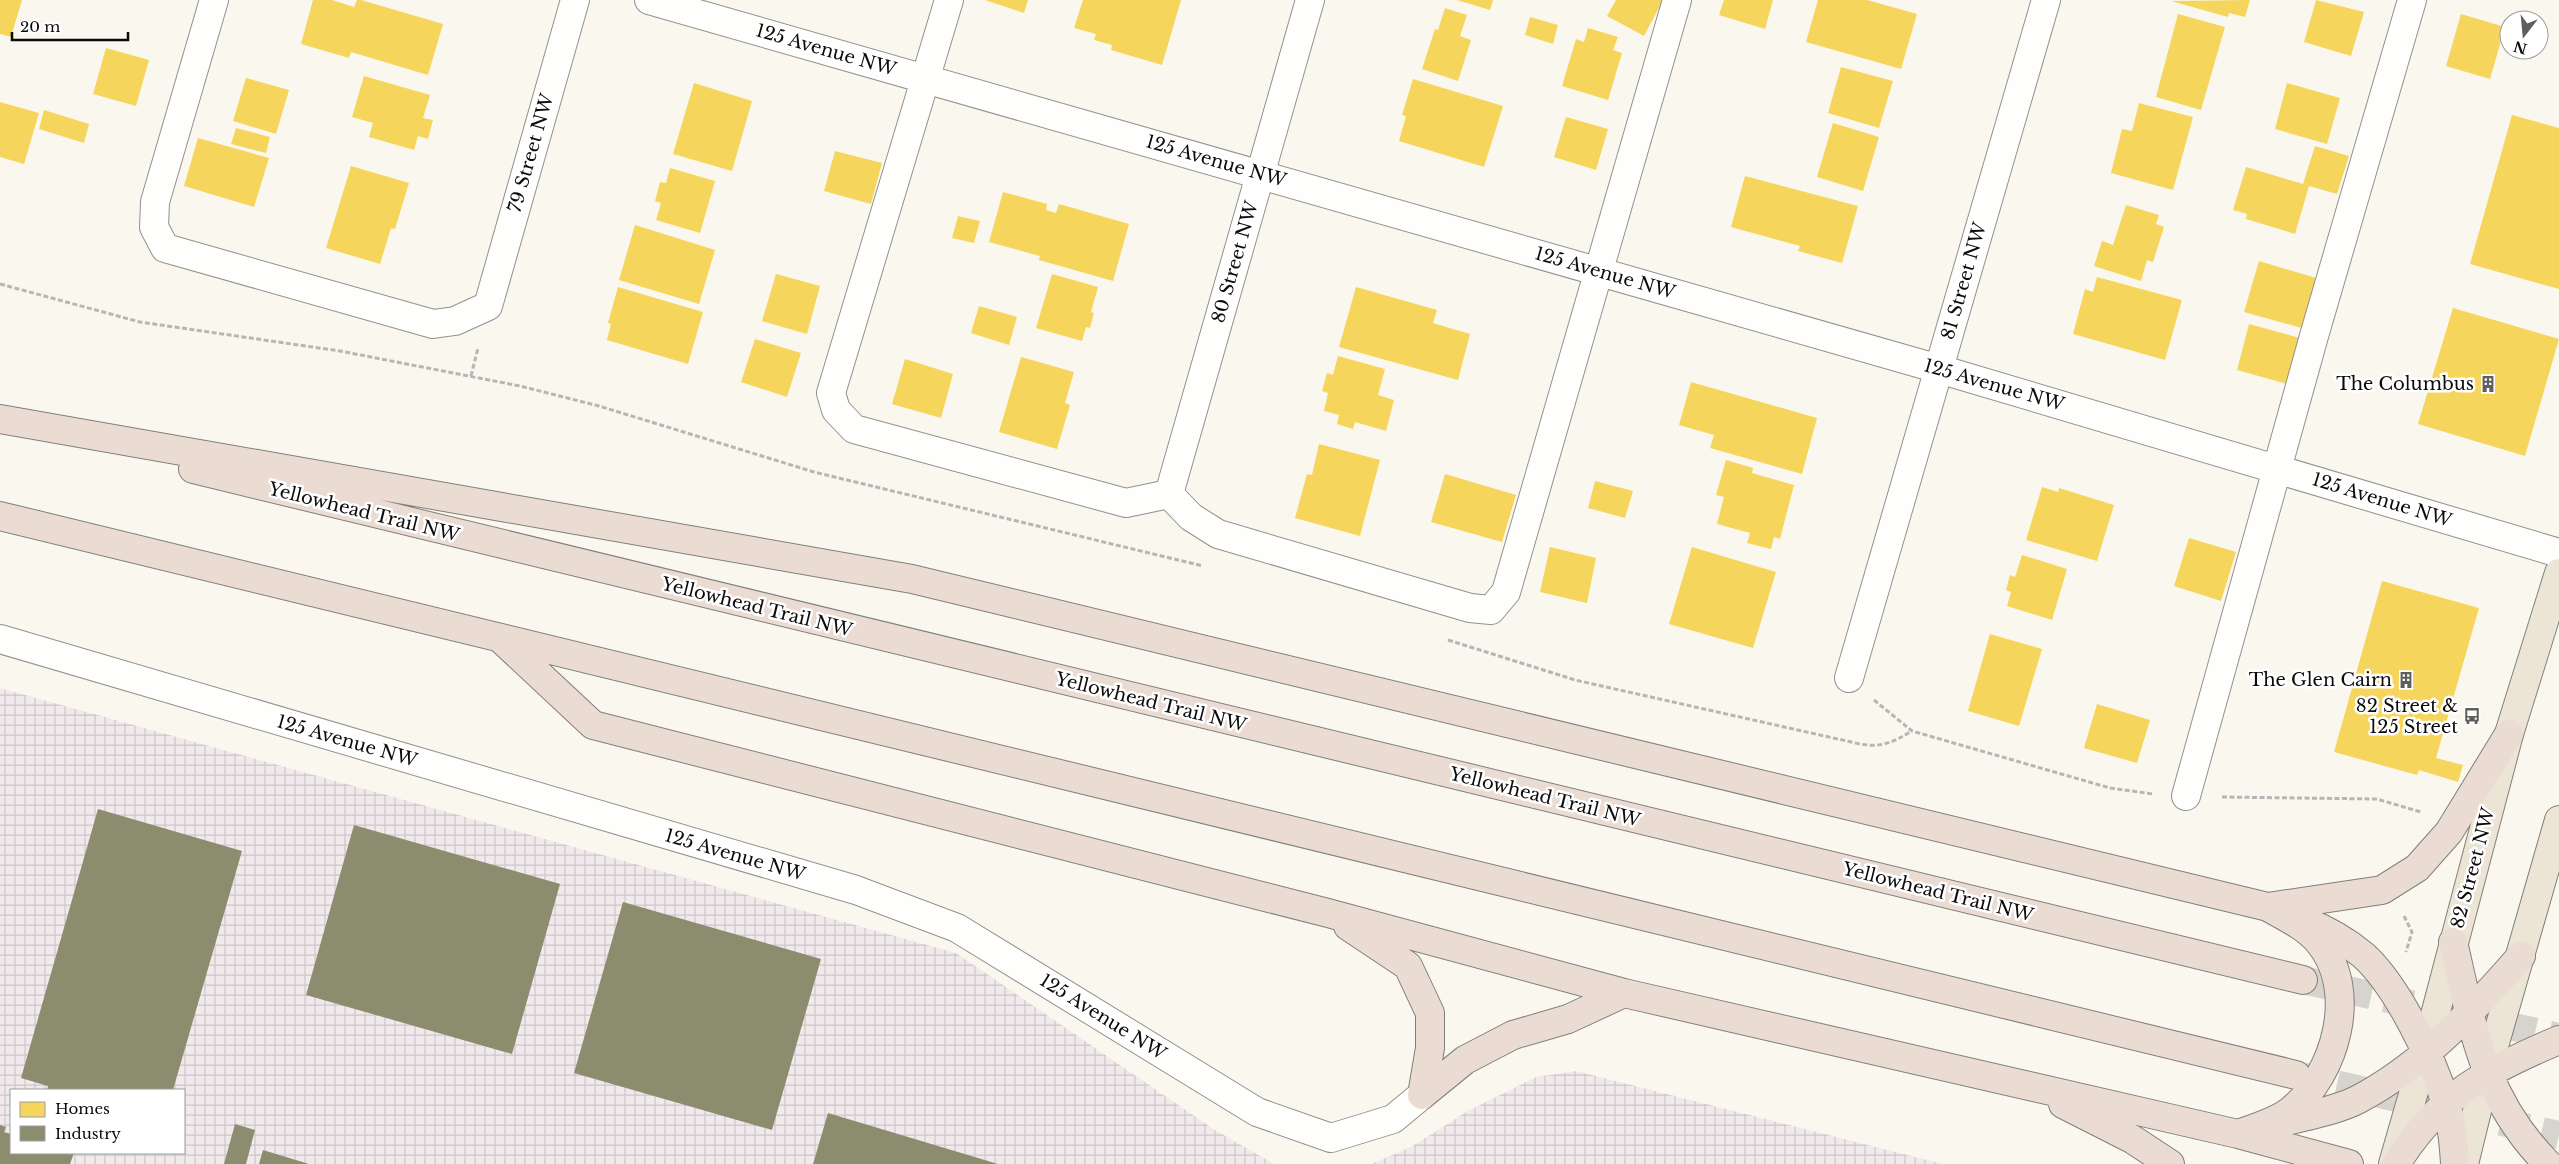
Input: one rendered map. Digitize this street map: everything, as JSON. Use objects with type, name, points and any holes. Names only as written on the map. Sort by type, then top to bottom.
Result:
[{"type":"highway","points":[[0,420],[912,579],[2268,907],[2326,929],[2363,955],[2386,980],[2410,1020],[2446,1103],[2452,1126],[2455,1164]]},
{"type":"highway","name":"Yellowhead Trail NW","points":[[0,420],[405,522],[2303,980]]},
{"type":"highway","points":[[0,516],[2296,1075]]},
{"type":"highway","points":[[500,638],[593,725],[1328,913],[1624,993],[2238,1134],[2349,1164]]},
{"type":"highway","points":[[2268,907],[2382,890],[2417,868],[2449,832],[2509,734]]},
{"type":"highway","points":[[2238,1134],[2288,1113],[2305,1097],[2328,1062],[2337,1036],[2340,1001],[2331,961],[2318,941],[2298,924],[2268,907]]},
{"type":"highway","points":[[1328,913],[1408,966],[1430,1012],[1430,1048],[1422,1095]]},
{"type":"highway","points":[[2453,942],[2486,1074],[2505,1112],[2532,1148],[2548,1164]]},
{"type":"highway","points":[[2238,1134],[2356,1100],[2396,1075],[2425,1053],[2470,1013],[2521,956]]},
{"type":"highway","points":[[1422,1095],[1465,1060],[1513,1035],[1568,1019],[1624,993]]},
{"type":"highway","points":[[2394,1164],[2414,1135],[2446,1103],[2486,1074],[2512,1060],[2559,1040]]},
{"type":"highway","points":[[2023,1084],[2132,1139],[2170,1164]]},
{"type":"main road","name":"82 Street NW","points":[[2394,1164],[2509,734],[2559,573]]},
{"type":"main road","points":[[2464,1164],[2486,1074],[2559,820]]},
{"type":"street","name":"79 Street NW","points":[[214,0],[155,202],[154,227],[166,248],[433,324],[455,321],[488,306],[575,0]]},
{"type":"street","name":"125 Avenue NW","points":[[649,0],[1939,369],[2559,553]]},
{"type":"street","points":[[949,0],[831,393],[836,410],[854,429],[1126,503],[1144,501],[1169,494],[1191,517],[1218,534],[1470,608],[1491,610],[1506,592],[1597,271],[1677,0]]},
{"type":"street","name":"80 Street NW","points":[[1169,494],[1310,0]]},
{"type":"street","name":"81 Street NW","points":[[1848,678],[2046,0]]},
{"type":"street","points":[[2186,796],[2314,336],[2412,0]]},
{"type":"street","name":"125 Avenue NW","points":[[0,640],[856,890],[948,924],[1066,993],[1257,1112],[1331,1138],[1393,1119],[1422,1095]]},
{"type":"path","points":[[0,284],[140,322],[340,351],[520,386],[599,406],[823,475],[1213,569]]},
{"type":"path","points":[[1445,639],[1585,683],[1875,747],[1890,744],[1912,732],[1848,678]]},
{"type":"shaded area","points":[[0,688],[956,953],[1215,1130],[1274,1164],[0,1164]]},
{"type":"shaded area","points":[[1576,1071],[1943,1164],[1371,1164],[1411,1147],[1466,1112],[1536,1077]]},
{"type":"building: Homes","points":[[0,0],[22,0],[11,37],[0,34]]},
{"type":"building: Homes","points":[[313,0],[332,0],[354,7],[357,0],[361,0],[443,24],[428,75],[351,52],[349,58],[301,44]]},
{"type":"building: Homes","points":[[985,0],[1028,0],[1024,13]]},
{"type":"building: Homes","points":[[1083,0],[1181,0],[1162,65],[1111,50],[1112,45],[1094,40],[1096,34],[1074,28]]},
{"type":"building: Homes","points":[[1457,0],[1493,0],[1490,10]]},
{"type":"building: Homes","points":[[1616,0],[1663,0],[1644,36],[1607,16]]},
{"type":"building: Homes","points":[[1724,0],[1773,0],[1765,29],[1719,15]]},
{"type":"building: Homes","points":[[1818,0],[1867,0],[1917,14],[1901,69],[1806,42]]},
{"type":"building: Homes","points":[[2250,0],[2245,17],[2229,13],[2228,17],[2171,1]]},
{"type":"building: Homes","points":[[2316,0],[2364,12],[2351,56],[2304,42]]},
{"type":"building: Homes","points":[[1445,8],[1467,15],[1460,36],[1471,40],[1458,81],[1422,69],[1435,29],[1438,30]]},
{"type":"building: Homes","points":[[2178,14],[2225,27],[2201,110],[2156,97]]},
{"type":"building: Homes","points":[[2461,14],[2499,25],[2499,48],[2490,79],[2446,66]]},
{"type":"building: Homes","points":[[1530,17],[1558,25],[1553,44],[1525,35]]},
{"type":"building: Homes","points":[[1588,28],[1618,37],[1613,50],[1622,53],[1608,100],[1562,86],[1576,39],[1584,42]]},
{"type":"building: Homes","points":[[106,48],[149,60],[136,106],[93,94]]},
{"type":"building: Homes","points":[[1841,67],[1893,81],[1879,128],[1828,113]]},
{"type":"building: Homes","points":[[364,76],[430,95],[423,118],[433,120],[428,139],[418,136],[414,150],[369,137],[373,123],[352,117]]},
{"type":"building: Homes","points":[[246,78],[289,90],[276,134],[233,121]]},
{"type":"building: Homes","points":[[1413,79],[1503,106],[1484,167],[1399,141],[1406,116],[1402,115]]},
{"type":"building: Homes","points":[[694,83],[752,101],[732,171],[673,154]]},
{"type":"building: Homes","points":[[2287,83],[2340,98],[2327,144],[2275,129]]},
{"type":"building: Homes","points":[[0,102],[39,113],[24,164],[0,157]]},
{"type":"building: Homes","points":[[2139,103],[2193,117],[2173,190],[2111,173],[2122,129],[2132,131]]},
{"type":"building: Homes","points":[[44,110],[89,124],[84,143],[39,129]]},
{"type":"building: Homes","points":[[2512,115],[2559,128],[2559,289],[2470,264]]},
{"type":"building: Homes","points":[[1566,117],[1608,129],[1596,170],[1554,157]]},
{"type":"building: Homes","points":[[1833,123],[1879,137],[1863,191],[1817,177]]},
{"type":"building: Homes","points":[[236,128],[270,137],[266,153],[231,144]]},
{"type":"building: Homes","points":[[198,138],[269,158],[254,207],[184,186]]},
{"type":"building: Homes","points":[[2315,146],[2349,156],[2337,194],[2309,186],[2295,234],[2246,219],[2247,214],[2233,210],[2246,167],[2303,184]]},
{"type":"building: Homes","points":[[835,151],[882,163],[871,204],[824,191]]},
{"type":"building: Homes","points":[[351,166],[409,183],[395,229],[391,228],[380,264],[326,248]]},
{"type":"building: Homes","points":[[670,168],[715,181],[700,233],[656,220],[661,203],[655,201],[660,182],[666,183]]},
{"type":"building: Homes","points":[[1745,176],[1858,206],[1842,263],[1798,251],[1800,246],[1731,227]]},
{"type":"building: Homes","points":[[1003,192],[1047,204],[1046,210],[1056,213],[1059,204],[1129,224],[1113,281],[1039,260],[1040,256],[989,242]]},
{"type":"building: Homes","points":[[2126,205],[2159,215],[2156,224],[2164,227],[2153,262],[2147,260],[2141,281],[2094,266],[2102,241],[2113,245]]},
{"type":"building: Homes","points":[[958,216],[980,221],[974,243],[952,238]]},
{"type":"building: Homes","points":[[635,225],[715,250],[699,304],[619,280]]},
{"type":"building: Homes","points":[[2259,261],[2316,278],[2302,328],[2244,312]]},
{"type":"building: Homes","points":[[776,274],[820,286],[807,334],[762,321]]},
{"type":"building: Homes","points":[[1052,274],[1098,287],[1091,312],[1094,313],[1090,328],[1086,327],[1082,341],[1036,328]]},
{"type":"building: Homes","points":[[2097,277],[2182,300],[2165,360],[2073,334],[2085,289],[2093,292]]},
{"type":"building: Homes","points":[[618,287],[703,312],[688,364],[607,340],[611,324],[608,323]]},
{"type":"building: Homes","points":[[1356,287],[1437,310],[1433,323],[1470,334],[1458,380],[1339,347]]},
{"type":"building: Homes","points":[[979,306],[1017,317],[1009,345],[971,333]]},
{"type":"building: Homes","name":"The Columbus","points":[[2453,308],[2559,339],[2525,456],[2418,424]]},
{"type":"building: Homes","points":[[2249,324],[2300,338],[2287,384],[2237,370]]},
{"type":"building: Homes","points":[[755,339],[801,353],[787,397],[741,382]]},
{"type":"building: Homes","points":[[1338,356],[1385,369],[1378,395],[1394,400],[1386,431],[1355,422],[1353,429],[1337,424],[1339,415],[1324,411],[1328,393],[1322,391],[1327,373],[1333,375]]},
{"type":"building: Homes","points":[[1021,357],[1074,372],[1065,403],[1070,405],[1057,449],[999,432]]},
{"type":"building: Homes","points":[[905,359],[953,374],[941,418],[892,404]]},
{"type":"building: Homes","points":[[1691,382],[1817,418],[1802,474],[1710,448],[1714,435],[1679,425]]},
{"type":"building: Homes","points":[[1319,444],[1380,460],[1360,536],[1295,518],[1307,474],[1312,475]]},
{"type":"building: Homes","points":[[1726,460],[1753,468],[1752,473],[1794,485],[1780,539],[1774,537],[1771,549],[1747,543],[1750,533],[1717,524],[1724,497],[1716,495]]},
{"type":"building: Homes","points":[[1445,474],[1516,495],[1502,542],[1431,522]]},
{"type":"building: Homes","points":[[1595,481],[1633,491],[1625,518],[1588,508]]},
{"type":"building: Homes","points":[[2042,487],[2058,492],[2059,488],[2114,505],[2097,561],[2026,540]]},
{"type":"building: Homes","points":[[2189,538],[2236,552],[2221,601],[2174,586]]},
{"type":"building: Homes","points":[[1550,547],[1596,558],[1587,603],[1540,592]]},
{"type":"building: Homes","points":[[1692,547],[1776,572],[1753,648],[1669,624]]},
{"type":"building: Homes","points":[[2022,555],[2067,569],[2052,620],[2007,606],[2011,592],[2006,590],[2010,575],[2015,577]]},
{"type":"building: Homes","name":"The Glen Cairn","points":[[2382,581],[2479,608],[2436,758],[2463,765],[2458,782],[2419,770],[2417,775],[2334,752]]},
{"type":"building: Homes","points":[[1990,634],[2042,649],[2019,726],[1968,711]]},
{"type":"building: Homes","points":[[2097,704],[2150,720],[2137,763],[2084,748]]},
{"type":"building: Industry","points":[[98,809],[242,851],[173,1089],[47,1089],[48,1086],[21,1078]]},
{"type":"building: Industry","points":[[354,825],[560,884],[512,1054],[306,995]]},
{"type":"building: Industry","points":[[623,902],[821,959],[772,1130],[574,1073]]},
{"type":"building: Industry","points":[[828,1113],[998,1164],[813,1164]]},
{"type":"building: Industry","points":[[235,1124],[255,1130],[246,1164],[224,1164]]},
{"type":"building: Industry","points":[[0,1125],[6,1127],[4,1132],[10,1134],[10,1154],[74,1154],[70,1164],[0,1164]]},
{"type":"building: Industry","points":[[263,1150],[309,1164],[259,1164]]},
{"type":"tunnel","points":[[2303,980],[2559,1037]]},
{"type":"tunnel","points":[[2296,1075],[2559,1135]]},
{"type":"place","name":"The Columbus","points":[[2488,384]]},
{"type":"place","name":"The Glen Cairn","points":[[2406,680]]},
{"type":"place","name":"82 Street & 125 Street","points":[[2472,716]]}]
